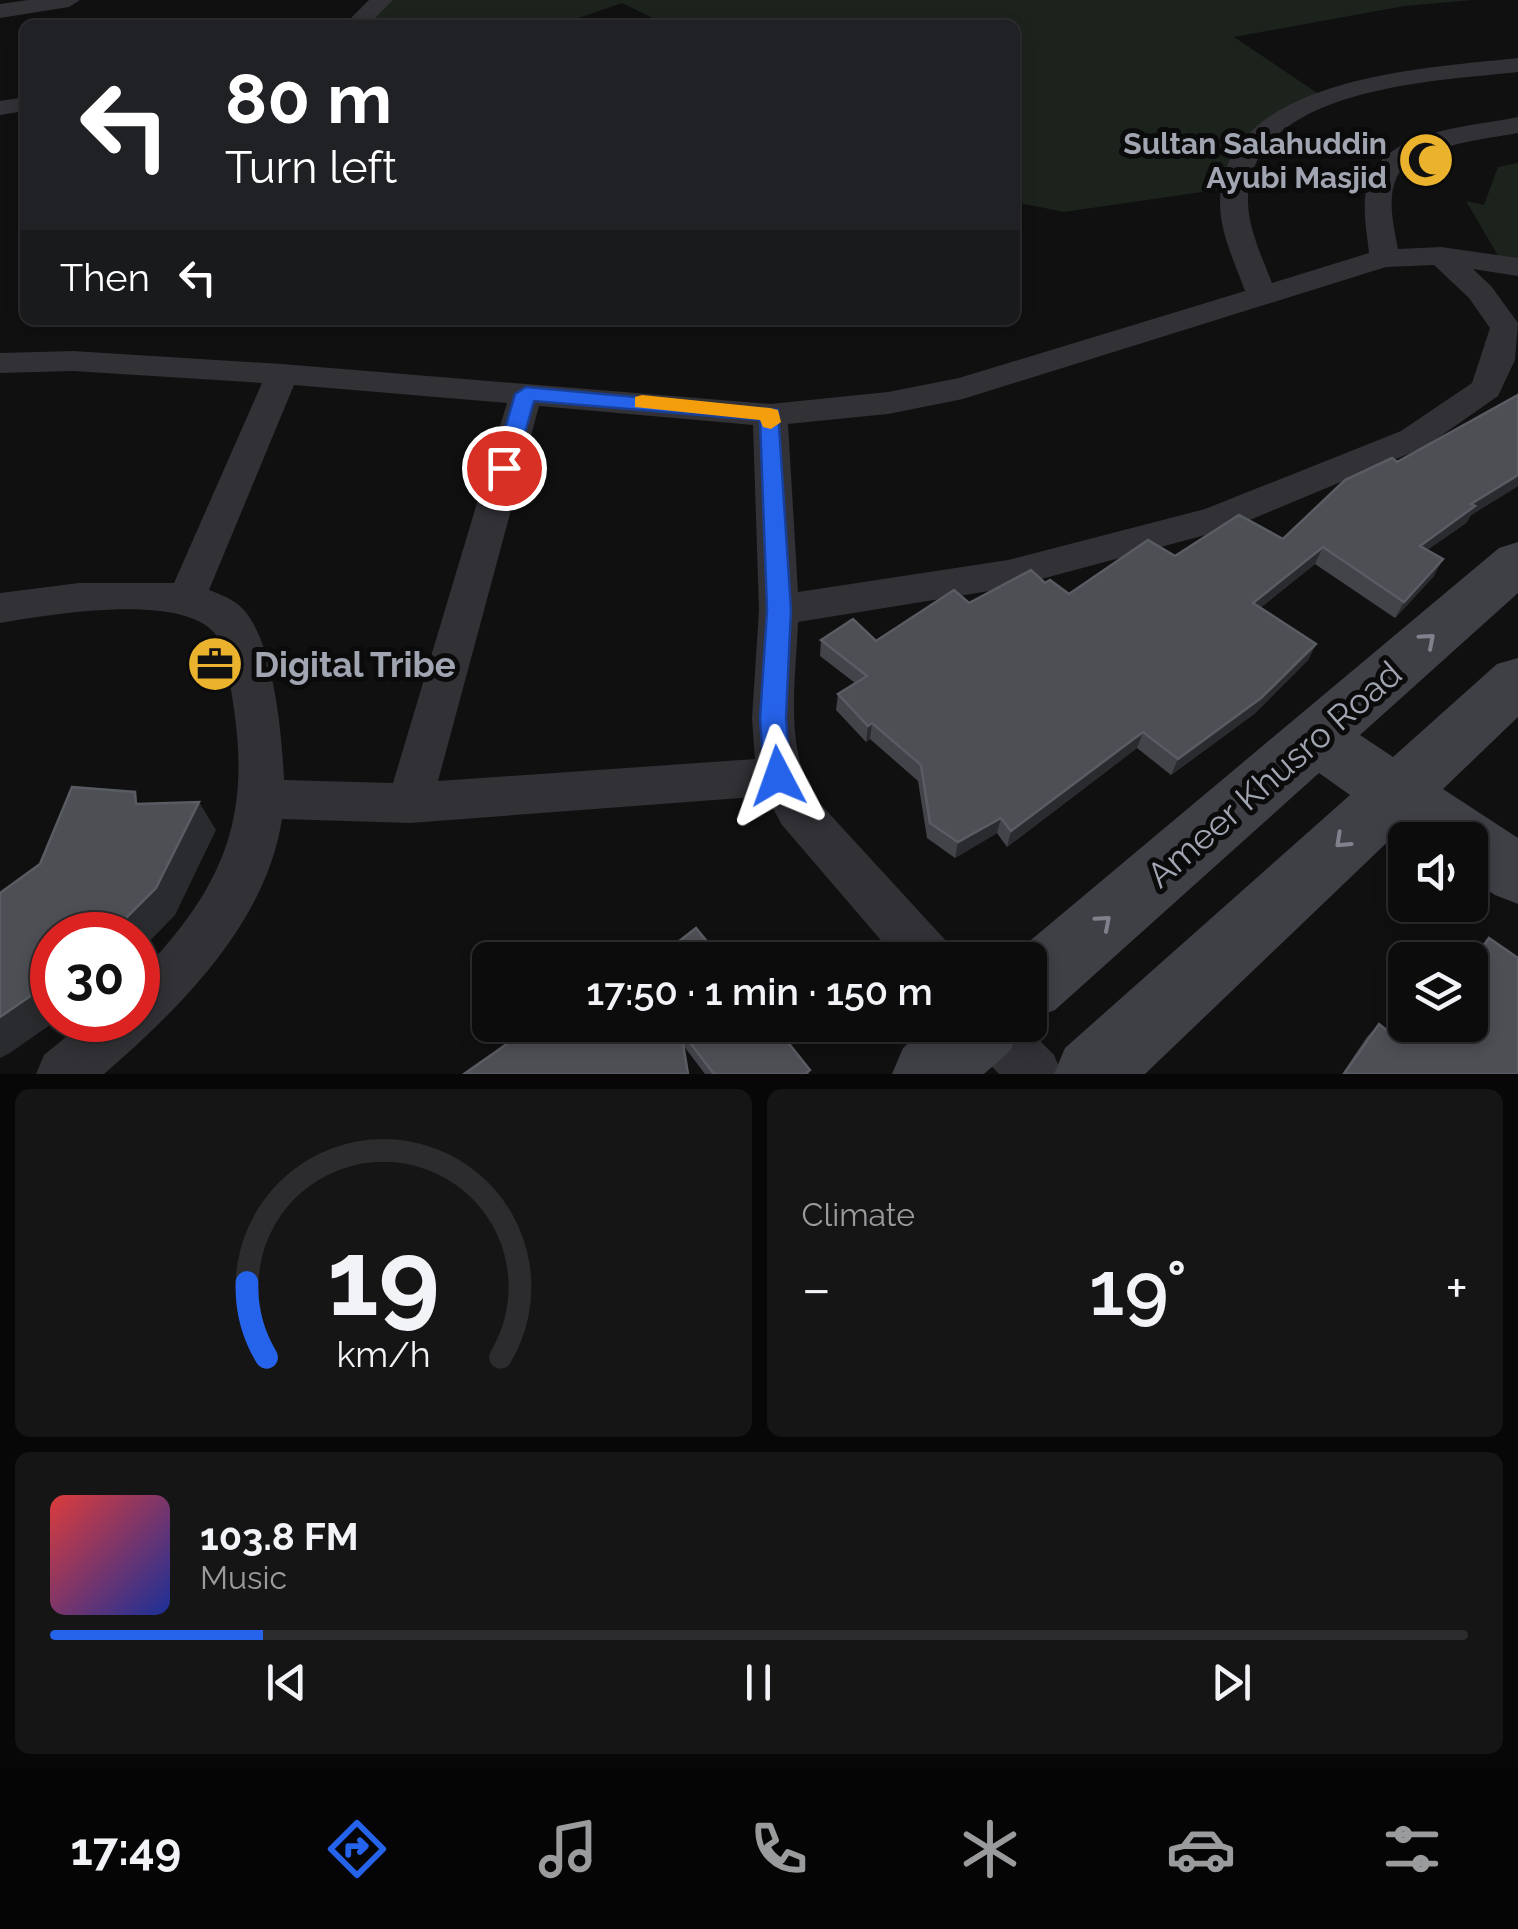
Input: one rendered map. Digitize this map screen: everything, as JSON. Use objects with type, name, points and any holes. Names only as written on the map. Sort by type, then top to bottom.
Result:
[{"type":"main road","name":"Ameer Khusro Road","points":[[1047,971],[1518,562]]},
{"type":"main road","points":[[1090,1074],[1518,681]]},
{"type":"main road","points":[[1316,738],[1439,822]]},
{"type":"main road","points":[[1488,854],[1518,874]]},
{"type":"main road","points":[[929,1074],[967,1042]]},
{"type":"street","points":[[360,20],[382,0]]},
{"type":"street","points":[[0,10],[80,4]]},
{"type":"street","points":[[1262,294],[1242,242],[1234,200],[1254,140],[1286,116],[1326,98],[1373,85],[1512,69]]},
{"type":"street","points":[[1384,258],[1379,200],[1385,172],[1401,156],[1437,143],[1518,126]]},
{"type":"street","points":[[779,610],[1008,574],[1215,520],[1412,439],[1486,389],[1499,360],[1506,328],[1480,292],[1441,256]]},
{"type":"street","points":[[0,363],[73,361],[282,374],[770,414],[888,403],[962,388],[1384,258],[1441,256],[1518,267]]},
{"type":"street","points":[[188,598],[282,374]]},
{"type":"street","points":[[410,803],[526,394]]},
{"type":"street","points":[[770,414],[779,610],[773,718],[778,776],[798,812],[914,942]]},
{"type":"street","points":[[0,608],[50,599],[188,598],[216,609],[240,630],[254,704],[262,799],[246,862],[221,912],[160,984]]},
{"type":"street","points":[[262,799],[410,803],[778,776]]},
{"type":"street","points":[[63,1074],[101,1042]]},
{"type":"street","points":[[1004,1042],[1035,1074]]},
{"type":"shaded area","points":[[383,0],[1473,0],[1404,6],[1234,37],[1326,99],[1255,139],[1236,187],[1064,212],[1020,203],[1020,20],[657,20],[622,3],[573,20],[361,20]]},
{"type":"shaded area","points":[[1518,163],[1518,267],[1503,264],[1466,201],[1484,205],[1498,167]]},
{"type":"building","points":[[1518,395],[1518,475],[1471,504],[1475,506],[1420,546],[1443,559],[1404,602],[1323,547],[1253,603],[1316,644],[1261,698],[1178,759],[1143,732],[1011,831],[1001,818],[958,842],[930,823],[921,765],[872,723],[868,726],[838,694],[867,676],[821,640],[853,619],[876,641],[954,590],[969,603],[1031,570],[1045,583],[1050,580],[1069,594],[1148,540],[1175,556],[1239,515],[1283,539],[1345,480],[1392,458],[1397,462]]},
{"type":"building","points":[[72,787],[135,792],[136,804],[199,802],[156,888],[132,912],[30,912],[30,996],[0,1017],[0,893],[40,864]]},
{"type":"building","points":[[696,928],[707,942],[678,942]]},
{"type":"building","points":[[1489,938],[1518,958],[1518,1074],[1344,1074],[1379,1024],[1388,1031],[1388,1042],[1488,1042]]},
{"type":"building","points":[[510,1042],[683,1042],[688,1074],[464,1074]]},
{"type":"building","points":[[689,1042],[788,1042],[810,1070],[805,1074],[714,1074]]},
{"type":"slow traffic","points":[[642,402],[770,414],[771,422]]},
{"type":"place","name":"Sultan Salahuddin Ayubi Masjid","points":[[1426,160]]},
{"type":"place","name":"Digital Tribe","points":[[215,664]]},
{"type":"route","points":[[504,468],[526,394],[770,414],[779,610],[773,718],[778,776]]}]
